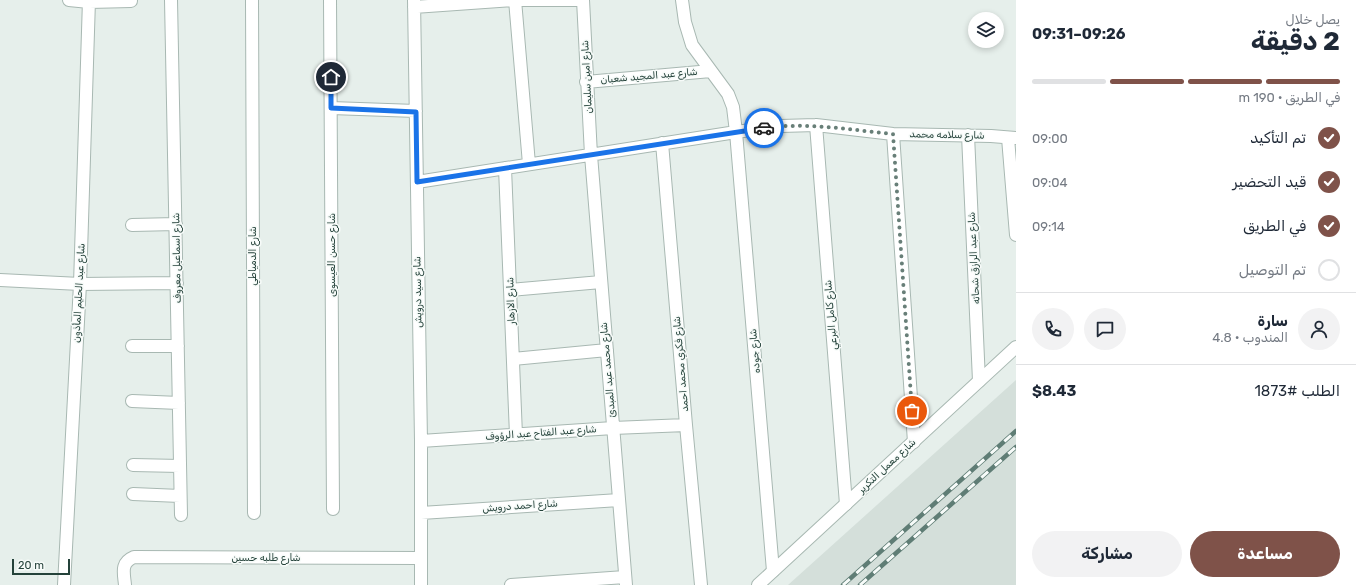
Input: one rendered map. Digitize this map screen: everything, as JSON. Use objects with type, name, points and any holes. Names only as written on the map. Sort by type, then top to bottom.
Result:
[{"type":"street","points":[[69,0],[131,1]]},
{"type":"street","name":"شارع اسماعيل معروف","points":[[171,0],[181,515]]},
{"type":"street","name":"شارع الدمياطي","points":[[252,0],[254,513]]},
{"type":"street","name":"شارع حسن العيسوى","points":[[330,0],[332,510]]},
{"type":"street","points":[[515,0],[529,164]]},
{"type":"street","points":[[414,4],[515,0],[579,0]]},
{"type":"street","name":"شارع امين سليمان","points":[[583,0],[586,82],[591,155]]},
{"type":"street","points":[[682,0],[692,45],[728,94],[733,107],[736,132]]},
{"type":"street","name":"شارع عبد الحليم المأذون","points":[[64,585],[80,284],[89,1]]},
{"type":"street","name":"شارع سيد درويش","points":[[414,4],[421,441],[421,585]]},
{"type":"street","name":"شارع عبد المجيد شعبان","points":[[586,82],[711,71]]},
{"type":"street","points":[[331,108],[416,112]]},
{"type":"street","name":"شارع سلامه محمد","points":[[417,182],[662,143],[781,126],[816,125],[893,134],[991,136],[1012,138]]},
{"type":"street","name":"شارع كامل البرعي","points":[[816,125],[846,504]]},
{"type":"street","name":"شارع جوده","points":[[736,132],[773,571]]},
{"type":"street","points":[[893,134],[914,442]]},
{"type":"street","name":"شارع عبد الرازق شحاته","points":[[968,136],[979,381]]},
{"type":"street","points":[[1012,138],[1016,235]]},
{"type":"street","name":"شارع فكري محمد احمد","points":[[662,143],[701,585]]},
{"type":"street","name":"شارع محمد عبد المبدئ","points":[[591,155],[626,581]]},
{"type":"street","name":"شارع الازهار","points":[[505,168],[516,435]]},
{"type":"street","points":[[132,225],[176,224]]},
{"type":"street","points":[[0,280],[80,284],[177,283]]},
{"type":"street","points":[[510,290],[602,282]]},
{"type":"street","points":[[132,346],[178,346]]},
{"type":"street","name":"شارع معمل التكرير","points":[[758,585],[1016,347]]},
{"type":"street","points":[[513,359],[607,350]]},
{"type":"street","points":[[132,402],[179,403]]},
{"type":"street","name":"شارع عبد الفتاح عبد الرؤوف","points":[[421,441],[613,428],[686,425]]},
{"type":"street","points":[[132,465],[180,466]]},
{"type":"street","points":[[133,494],[180,496]]},
{"type":"street","name":"شارع احمد درويش","points":[[421,513],[619,500]]},
{"type":"street","name":"شارع طلبه حسين","points":[[124,580],[125,563],[134,557],[421,558]]},
{"type":"street","points":[[511,585],[626,581]]},
{"type":"shaded area","points":[[1016,380],[1016,585],[788,585]]},
{"type":"railway","points":[[843,585],[1016,431]]},
{"type":"railway","points":[[860,585],[1016,447]]},
{"type":"way so far","points":[[764,128],[816,125],[893,134],[912,411]]},
{"type":"route","points":[[331,77],[331,108],[416,112],[417,182],[764,128]]}]
